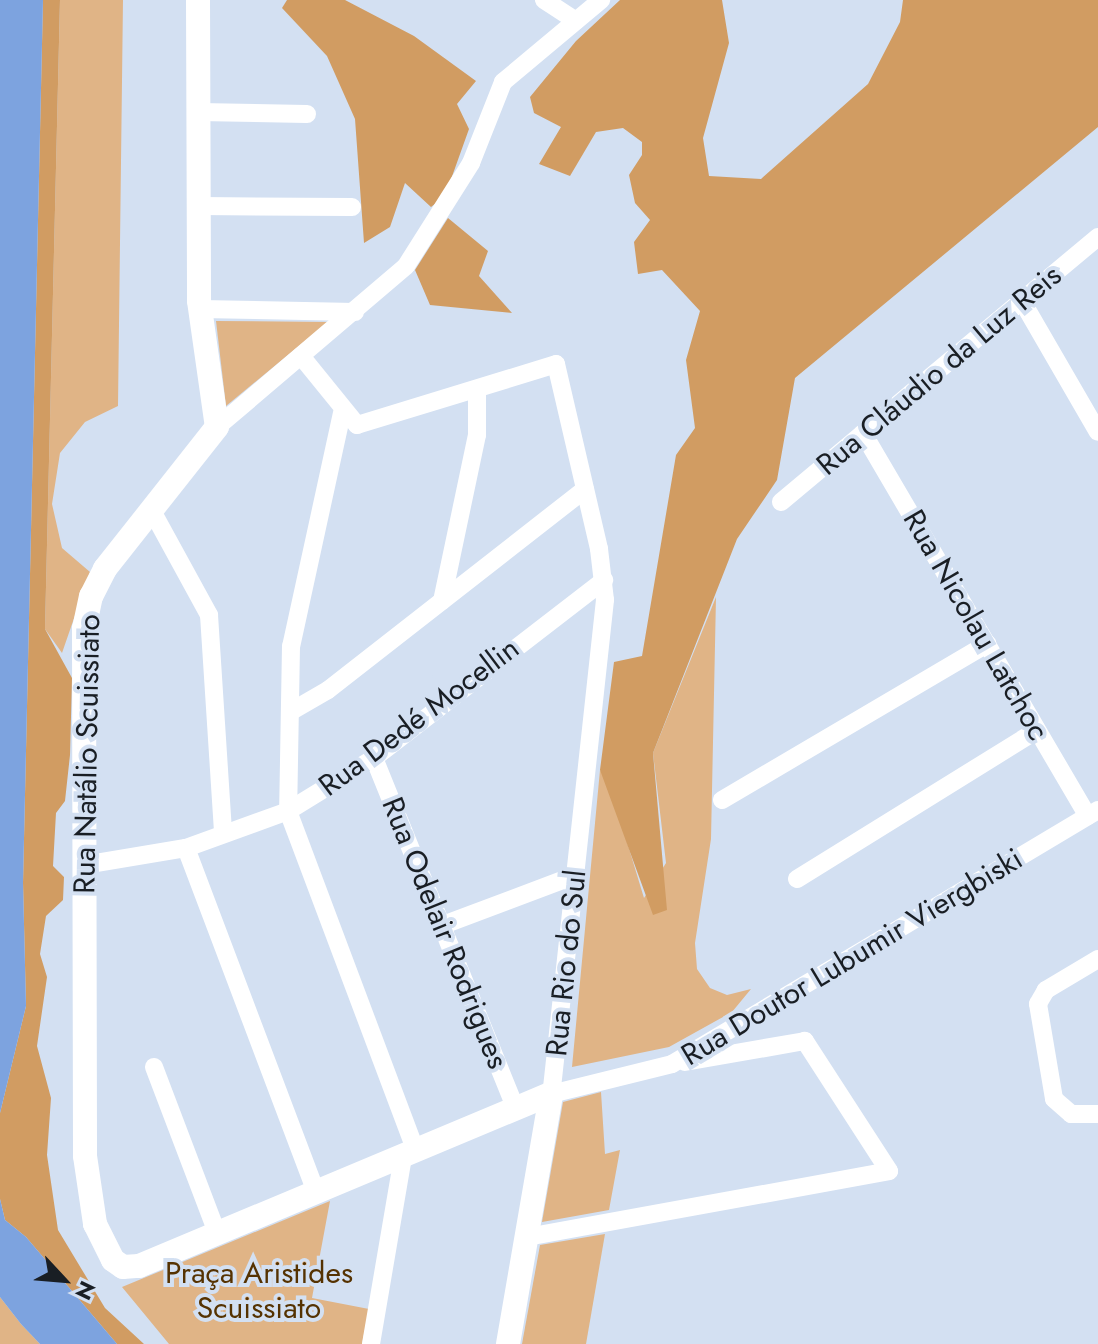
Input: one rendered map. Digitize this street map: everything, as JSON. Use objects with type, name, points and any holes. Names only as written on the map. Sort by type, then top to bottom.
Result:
[{"type":"street","points":[[198,0],[200,309],[217,427]]},
{"type":"street","points":[[544,0],[576,21]]},
{"type":"street","name":"Rua Natálio Scuissiato","points":[[217,1233],[139,1266],[123,1267],[113,1260],[95,1224],[86,1180],[86,611],[105,569],[217,427],[406,266],[440,218],[471,163],[503,82],[601,0]]},
{"type":"street","points":[[198,112],[307,114]]},
{"type":"street","points":[[199,206],[352,207]]},
{"type":"street","name":"Rua Cláudio da Luz Reis","points":[[781,502],[1098,237]]},
{"type":"street","points":[[1022,301],[1098,432]]},
{"type":"street","points":[[200,309],[355,312]]},
{"type":"street","points":[[301,356],[351,423],[365,425],[477,389],[477,435],[442,601]]},
{"type":"street","name":"Rua Rio do Sul","points":[[477,389],[556,364],[604,580],[602,649],[551,1094],[508,1344]]},
{"type":"street","points":[[342,413],[291,646],[288,811],[409,1153],[371,1344]]},
{"type":"street","name":"Rua Nicolau Latchoc","points":[[863,433],[1037,730],[1093,813]]},
{"type":"street","points":[[290,712],[328,690],[585,489]]},
{"type":"street","points":[[151,509],[209,615],[223,834]]},
{"type":"street","name":"Rua Dedé Mocellin","points":[[84,865],[186,848],[288,811],[374,758],[604,580]]},
{"type":"street","points":[[722,800],[987,644]]},
{"type":"street","points":[[797,879],[1037,730]]},
{"type":"street","name":"Rua Odelair Rodrigues","points":[[374,758],[516,1109]]},
{"type":"street","name":"Rua Doutor Lubumir Viergbiski","points":[[551,1094],[672,1064],[1093,813]]},
{"type":"street","points":[[186,848],[316,1192]]},
{"type":"street","points":[[443,925],[576,875]]},
{"type":"street","points":[[1098,959],[1046,990],[1038,1004],[1054,1099],[1071,1114],[1098,1114]]},
{"type":"street","points":[[527,1237],[889,1171],[805,1041],[672,1064]]},
{"type":"street","points":[[154,1067],[217,1233],[551,1094]]},
{"type":"green space","points":[[60,0],[123,0],[118,406],[85,422],[60,453],[52,504],[62,548],[90,572],[62,653],[45,629]]},
{"type":"green space","points":[[216,321],[328,322],[226,406]]},
{"type":"green space","points":[[716,597],[711,839],[695,943],[697,969],[710,988],[727,995],[751,989],[732,1012],[669,1047],[572,1067],[600,770],[610,786],[644,898],[666,863],[653,753]]},
{"type":"green space","points":[[601,1092],[605,1154],[620,1150],[609,1210],[542,1222],[563,1102]]},
{"type":"green space","name":"Praça Aristides Scuissiato","points":[[330,1201],[312,1298],[369,1309],[362,1344],[169,1344],[122,1287]]},
{"type":"green space","points":[[605,1234],[586,1344],[522,1344],[540,1245]]},
{"type":"green space","points":[[0,1297],[21,1324],[40,1344],[0,1344]]},
{"type":"shaded area","points":[[43,0],[60,0],[45,629],[72,678],[70,755],[65,801],[56,813],[53,866],[64,877],[63,900],[46,916],[40,954],[47,977],[37,1046],[51,1098],[47,1155],[58,1230],[105,1308],[144,1344],[117,1344],[26,1237],[5,1220],[0,1199],[0,1113],[26,1006],[23,883]]},
{"type":"shaded area","points":[[287,0],[345,0],[414,36],[476,81],[457,104],[469,129],[445,196],[431,207],[405,183],[390,227],[364,243],[355,119],[327,56],[282,8]]},
{"type":"shaded area","points":[[620,0],[722,0],[729,43],[703,138],[709,176],[761,179],[868,84],[900,22],[903,0],[1098,0],[1098,127],[795,378],[777,480],[737,539],[653,753],[667,910],[653,915],[600,770],[614,662],[642,656],[676,455],[695,428],[686,360],[700,311],[662,270],[638,274],[634,242],[650,220],[635,203],[629,175],[642,155],[642,142],[623,128],[596,132],[570,176],[539,164],[561,127],[534,113],[530,97],[576,41]]},
{"type":"shaded area","points":[[448,218],[488,251],[479,276],[512,313],[430,305],[415,270]]},
{"type":"water","points":[[0,0],[43,0],[23,883],[26,1006],[0,1113]]},
{"type":"water","points":[[0,1199],[5,1220],[26,1237],[117,1344],[40,1344],[21,1324],[0,1297]]}]
